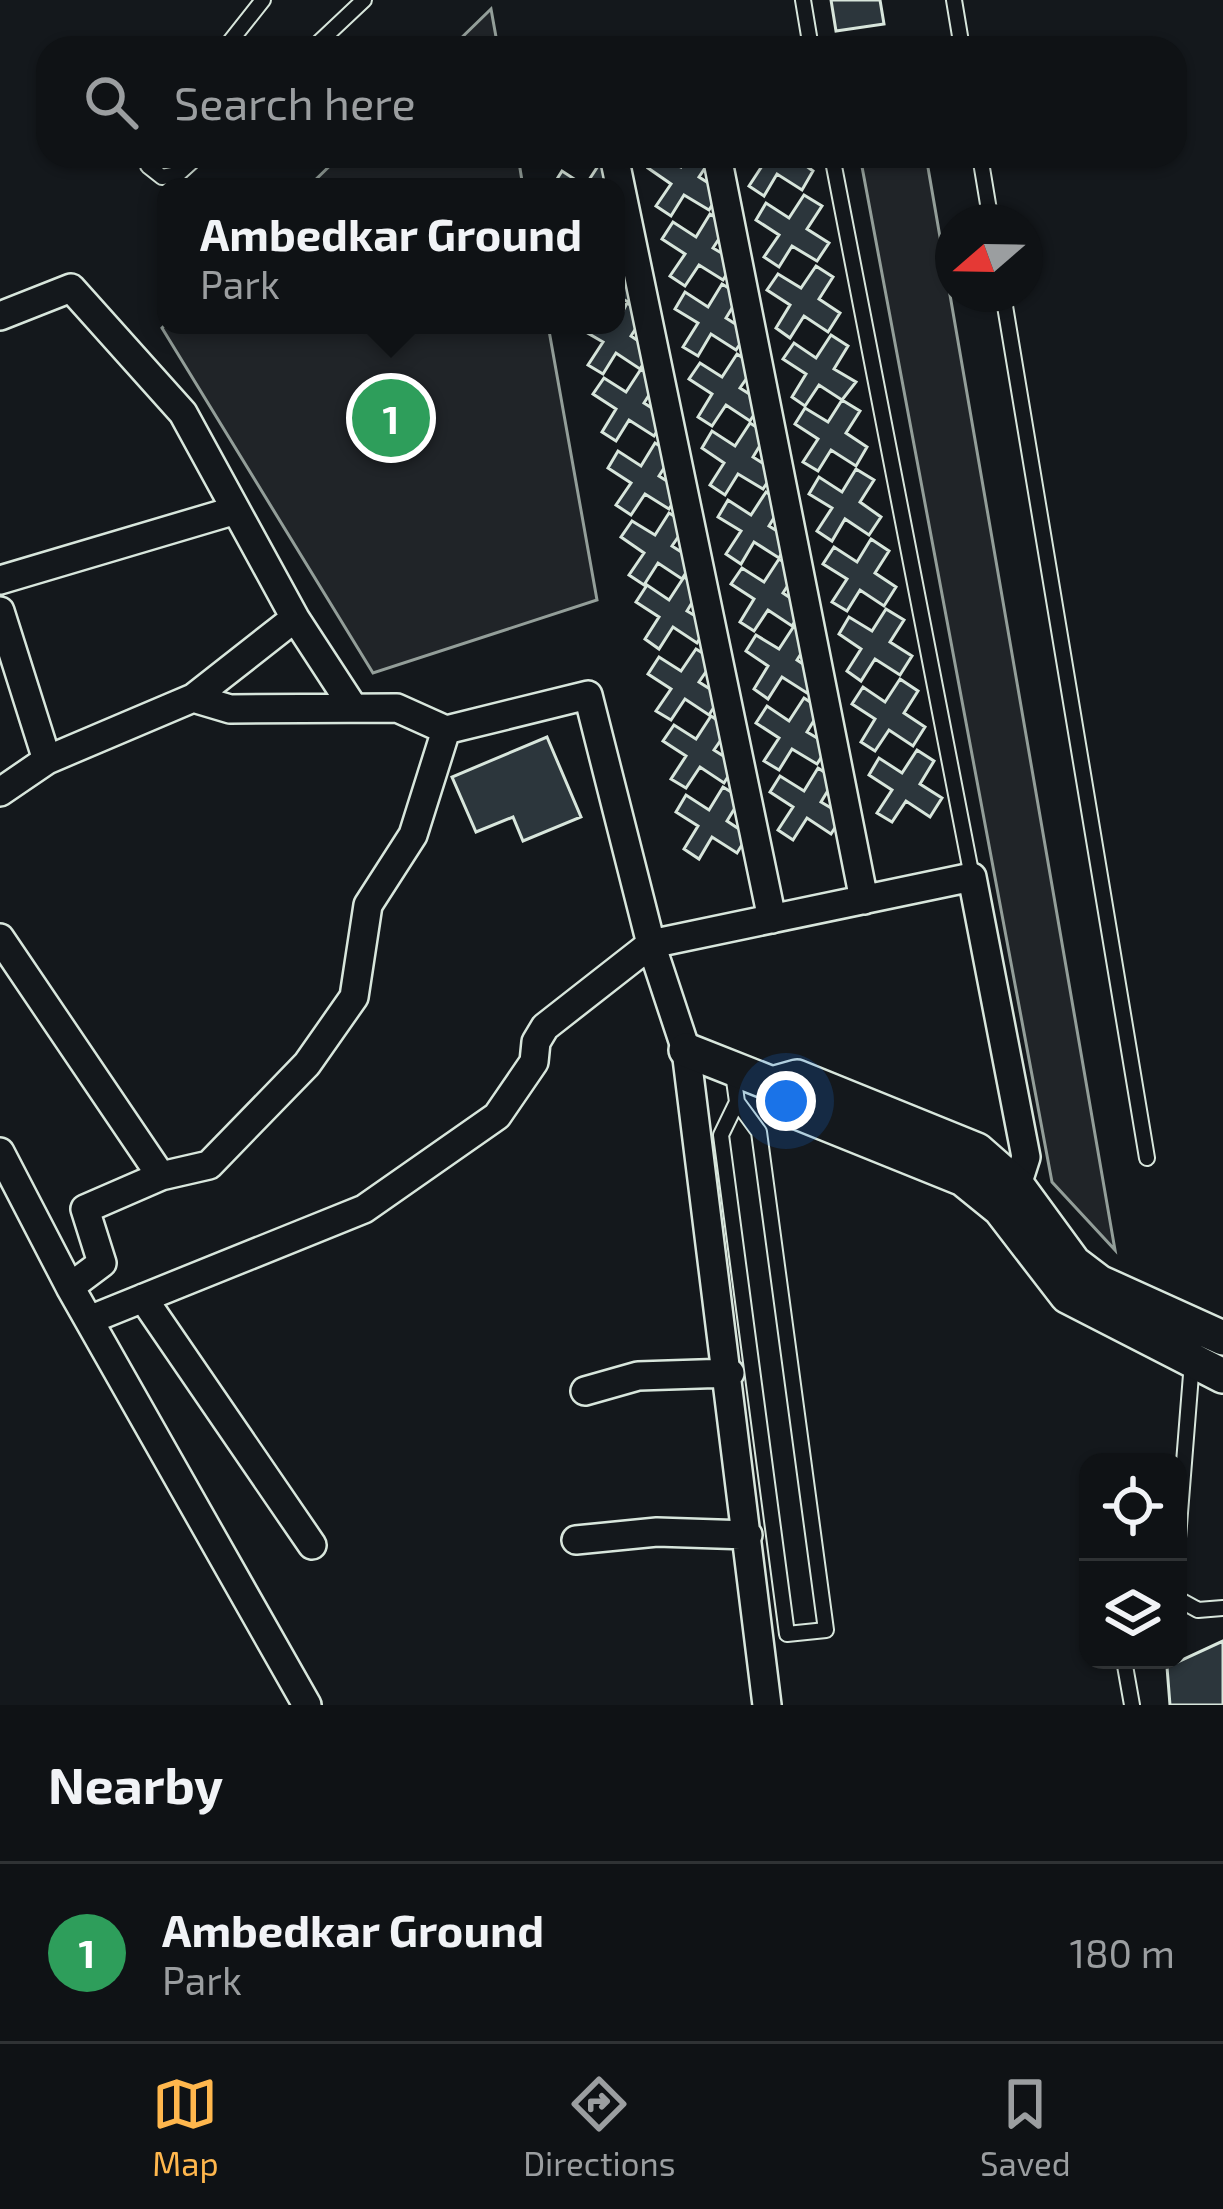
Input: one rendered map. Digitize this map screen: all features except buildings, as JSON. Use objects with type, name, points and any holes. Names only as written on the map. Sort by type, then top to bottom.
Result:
[{"type":"street","points":[[719,168],[863,899]]},
{"type":"street","points":[[625,209],[772,919]]},
{"type":"street","points":[[0,316],[70,288],[183,413],[295,618],[352,707]]},
{"type":"street","points":[[0,580],[236,510]]},
{"type":"street","points":[[0,611],[47,760]]},
{"type":"street","points":[[0,792],[47,760],[193,698],[295,618]]},
{"type":"street","points":[[193,698],[230,710],[397,709],[446,730],[588,695],[651,944],[686,1050],[730,1372],[767,1705]]},
{"type":"street","points":[[70,1287],[102,1263],[85,1208],[161,1176],[209,1165],[308,1064],[354,997],[368,905],[413,835],[446,730]]},
{"type":"street","points":[[88,1320],[364,1209],[382,1192],[471,1138],[516,1095],[545,1027],[651,944],[972,877],[1025,1157],[1008,1197]]},
{"type":"street","points":[[0,938],[161,1176]]},
{"type":"street","points":[[686,1050],[772,1084],[787,1108],[1008,1197],[1100,1282],[1223,1338]]},
{"type":"street","points":[[0,1152],[88,1320],[307,1705]]},
{"type":"street","points":[[1008,1197],[1066,1296],[1208,1368]]},
{"type":"street","points":[[143,1298],[313,1545]]},
{"type":"street","points":[[585,1391],[638,1376],[730,1372]]},
{"type":"street","points":[[576,1540],[657,1532],[748,1534]]},
{"type":"lane","points":[[234,36],[262,0]]},
{"type":"lane","points":[[326,36],[364,0]]},
{"type":"lane","points":[[802,0],[809,36]]},
{"type":"lane","points":[[954,0],[960,36]]},
{"type":"lane","points":[[152,168],[170,177],[182,168]]},
{"type":"lane","points":[[834,168],[972,877]]},
{"type":"lane","points":[[982,168],[988,204]]},
{"type":"lane","points":[[1006,312],[1148,1158]]},
{"type":"lane","points":[[732,1068],[737,1102],[759,1132],[826,1630],[787,1634],[721,1135],[737,1102]]},
{"type":"lane","points":[[1187,1487],[1208,1368]]},
{"type":"lane","points":[[1187,1604],[1198,1610],[1223,1608]]},
{"type":"lane","points":[[1126,1669],[1132,1705]]},
{"type":"shaded area","points":[[491,9],[496,36],[463,36]]},
{"type":"shaded area","points":[[328,168],[520,168],[522,178],[317,178]]},
{"type":"shaded area","points":[[862,168],[928,168],[935,208],[935,312],[953,312],[1115,1250],[1052,1182]]},
{"type":"shaded area","points":[[166,334],[550,334],[597,600],[373,673]]},
{"type":"place","name":"Ambedkar Ground","points":[[391,418]]}]
